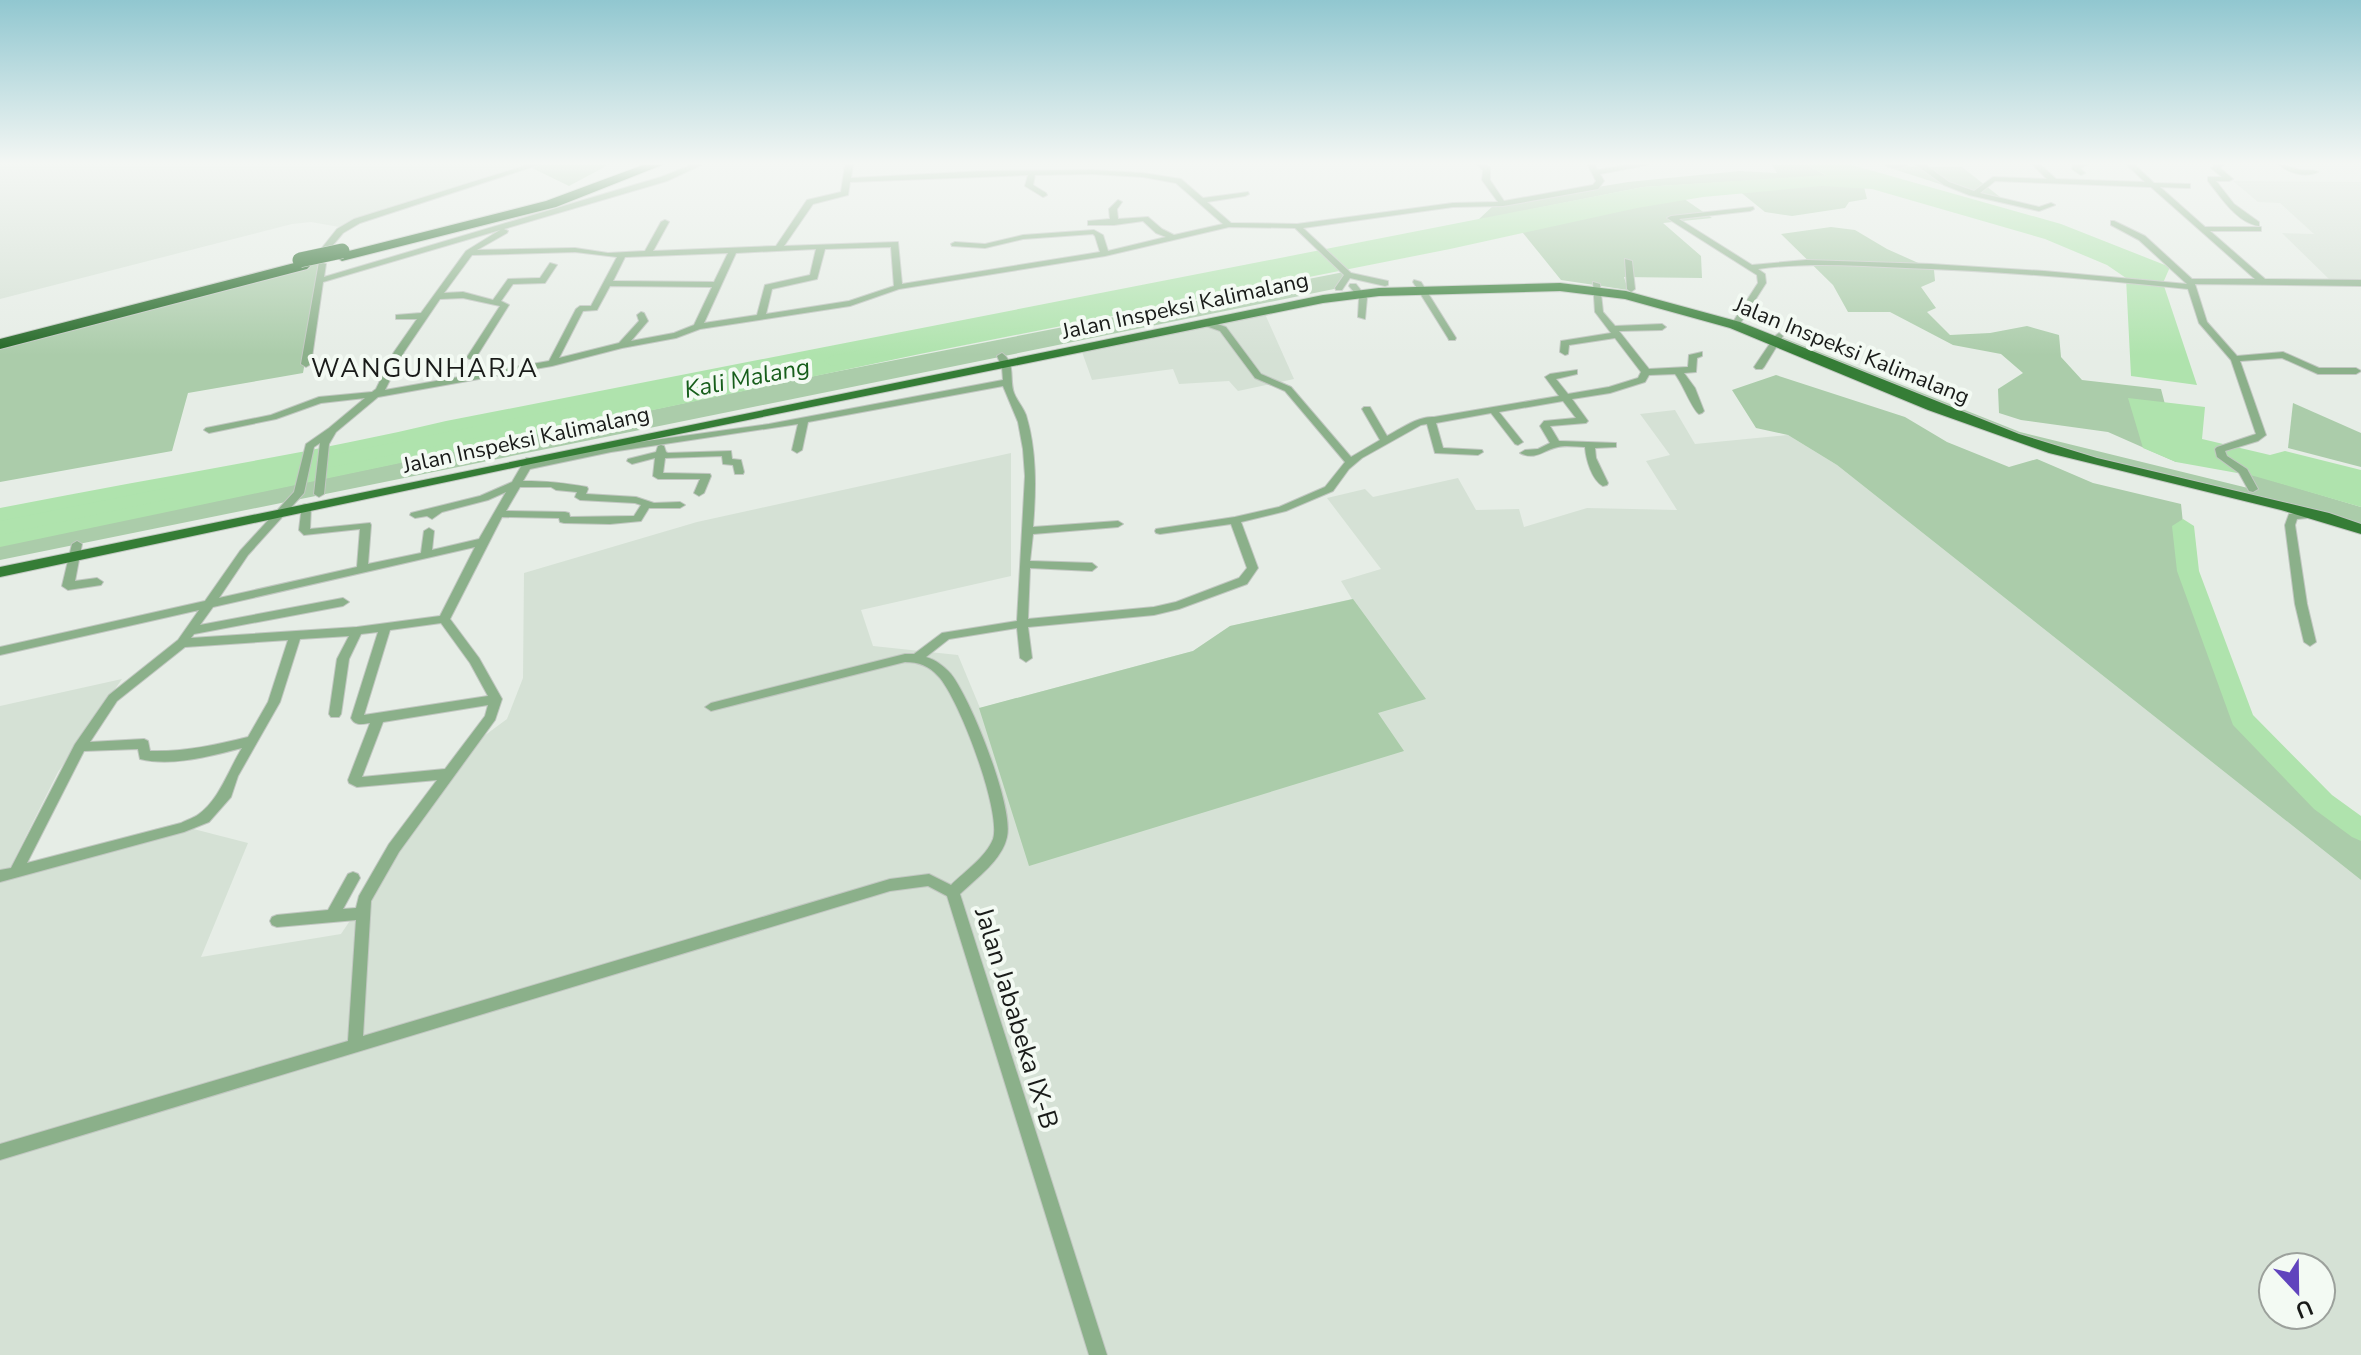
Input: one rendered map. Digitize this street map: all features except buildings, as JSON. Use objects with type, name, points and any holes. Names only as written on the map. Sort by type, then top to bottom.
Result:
[{"type":"highway","points":[[342,254],[439,228]]},
{"type":"highway","points":[[0,336],[450,228]]},
{"type":"highway","points":[[0,344],[301,263]]},
{"type":"main road","name":"Jalan Inspeksi Kalimalang","points":[[1180,324],[1206,323],[1348,283],[1419,286],[1506,282],[1631,289],[1737,323],[1999,432],[2130,466],[2361,519]]},
{"type":"main road","name":"Jalan Inspeksi Kalimalang","points":[[0,572],[75,550],[290,501],[320,491],[1004,360],[1180,324],[1348,283],[1419,286]]},
{"type":"main road","name":"Jalan Inspeksi Kalimalang","points":[[1596,287],[1737,323]]},
{"type":"main road","name":"Jalan Inspeksi Kalimalang","points":[[0,560],[75,550],[280,513],[704,430],[1004,360]]},
{"type":"main road","name":"Jalan Inspeksi Kalimalang","points":[[2243,490],[2361,529]]},
{"type":"street","points":[[325,249],[345,228]]},
{"type":"street","points":[[322,280],[496,228]]},
{"type":"street","points":[[16,872],[79,747],[113,698],[182,643],[244,553],[301,489],[309,446],[377,394],[399,352],[449,278],[469,253],[508,228]]},
{"type":"street","points":[[647,254],[661,228]]},
{"type":"street","points":[[779,248],[792,228]]},
{"type":"street","points":[[1156,228],[1173,238]]},
{"type":"street","points":[[209,430],[273,417],[319,400],[377,394],[552,363],[676,335],[698,327],[850,303],[898,287],[1105,254],[1215,228]]},
{"type":"street","points":[[1299,228],[1321,249],[1365,306],[1362,317]]},
{"type":"street","points":[[1685,228],[1754,267],[1764,280],[1737,323]]},
{"type":"street","points":[[2124,228],[2142,238],[2189,284],[2203,323],[2235,359],[2261,435],[2220,447],[2222,457],[2243,471],[2243,490]]},
{"type":"street","points":[[2201,229],[2215,228]]},
{"type":"street","points":[[2201,229],[2261,280]]},
{"type":"street","points":[[483,232],[495,236]]},
{"type":"street","points":[[955,244],[985,246],[1023,237],[1094,232],[1099,235],[1105,254]]},
{"type":"street","points":[[469,253],[566,250],[622,255],[895,244],[898,287]]},
{"type":"street","points":[[985,246],[985,262]]},
{"type":"street","points":[[761,318],[768,287],[785,284],[790,279],[814,277],[821,247]]},
{"type":"street","points":[[698,327],[733,250]]},
{"type":"street","points":[[552,363],[580,309],[593,309],[622,255]]},
{"type":"street","points":[[1628,261],[1631,289]]},
{"type":"street","points":[[1754,267],[1817,263],[2113,277],[2189,284],[2261,280],[2361,283]]},
{"type":"street","points":[[306,364],[322,280],[322,264]]},
{"type":"street","points":[[496,302],[511,281],[542,281],[553,265]]},
{"type":"street","points":[[650,293],[655,282]]},
{"type":"street","points":[[608,283],[717,285]]},
{"type":"street","points":[[1419,286],[1452,338]]},
{"type":"street","points":[[1596,287],[1599,312],[1646,372]]},
{"type":"street","points":[[439,296],[463,295],[505,305],[472,357]]},
{"type":"street","points":[[622,345],[644,321],[641,315]]},
{"type":"street","points":[[399,317],[423,316]]},
{"type":"street","points":[[1206,323],[1223,329],[1258,376],[1288,389],[1351,463]]},
{"type":"street","points":[[1565,352],[1564,343],[1616,332],[1662,327]]},
{"type":"street","points":[[1759,367],[1778,339]]},
{"type":"street","points":[[1646,372],[1694,370],[1692,357],[1699,354]]},
{"type":"street","points":[[2235,359],[2283,355],[2318,371],[2356,371]]},
{"type":"street","points":[[1004,360],[1028,451],[1029,531],[1021,579],[1020,624],[1026,658]]},
{"type":"street","points":[[1556,444],[1545,424],[1583,421],[1550,377],[1574,372]]},
{"type":"street","points":[[1160,531],[1235,520],[1282,509],[1329,489],[1351,463],[1430,419],[1628,386],[1642,380],[1646,372]]},
{"type":"street","points":[[1679,372],[1690,388],[1699,411]]},
{"type":"street","points":[[632,461],[704,430],[804,421],[1008,382]]},
{"type":"street","points":[[824,401],[829,416]]},
{"type":"street","points":[[1367,409],[1386,442]]},
{"type":"street","points":[[1493,410],[1518,442]]},
{"type":"street","points":[[1430,419],[1439,451],[1478,452]]},
{"type":"street","points":[[797,450],[804,421]]},
{"type":"street","points":[[320,491],[324,444],[332,430]]},
{"type":"street","points":[[1525,453],[1540,452],[1556,444],[1590,447],[1613,445]]},
{"type":"street","points":[[1590,447],[1591,458],[1603,483]]},
{"type":"street","points":[[661,448],[658,476],[706,476],[699,493]]},
{"type":"street","points":[[444,619],[528,463],[661,448],[727,453],[727,462],[737,462],[739,472]]},
{"type":"street","points":[[415,515],[435,513],[517,484],[555,484],[556,487],[583,489],[580,497],[636,500],[646,505],[680,505]]},
{"type":"street","points":[[500,514],[565,515],[564,520],[623,520],[637,519],[646,505]]},
{"type":"street","points":[[306,507],[304,530],[308,533],[366,525],[362,569]]},
{"type":"street","points":[[2310,642],[2301,604],[2290,525],[2293,516],[2318,515]]},
{"type":"street","points":[[711,707],[919,656],[946,636],[1020,624],[1154,611],[1179,605],[1243,581],[1253,568],[1235,520]]},
{"type":"street","points":[[1029,531],[1118,524]]},
{"type":"street","points":[[426,555],[429,531]]},
{"type":"street","points":[[0,651],[483,542]]},
{"type":"street","points":[[75,550],[68,586],[97,582]]},
{"type":"street","points":[[1025,564],[1092,567]]},
{"type":"street","points":[[191,631],[343,602]]},
{"type":"street","points":[[182,643],[357,631],[444,619]]},
{"type":"street","points":[[355,1046],[364,900],[380,868],[491,717],[496,699],[475,661],[444,619]]},
{"type":"street","points":[[385,627],[357,718],[360,720],[496,699]]},
{"type":"street","points":[[335,714],[343,659],[357,631]]},
{"type":"street","points":[[0,876],[184,827],[204,818],[226,793],[232,776],[274,702],[295,636]]},
{"type":"street","name":"Jalan Jababeka IX-B","points":[[919,656],[936,666],[951,683],[998,796],[1001,836],[994,848],[953,892],[1098,1355]]},
{"type":"street","points":[[378,718],[354,776],[355,782],[447,774]]},
{"type":"street","points":[[79,747],[144,744],[144,756],[181,756],[213,752],[254,740]]},
{"type":"street","points":[[334,913],[353,878]]},
{"type":"street","points":[[0,1152],[890,885],[929,880],[953,892]]},
{"type":"street","points":[[277,921],[334,913],[362,913]]},
{"type":"shaded area","points":[[0,228],[276,228],[0,299]]},
{"type":"shaded area","points":[[1519,228],[1669,228],[1701,256],[1702,278],[1624,277],[1628,290],[1561,280]]},
{"type":"shaded area","points":[[1822,228],[1855,230],[1887,249],[1934,270],[1935,281],[1921,287],[1936,308],[1927,312],[1950,335],[1990,333],[2027,326],[2059,335],[2061,357],[2082,380],[2161,389],[2176,462],[2108,432],[2021,420],[1999,413],[1998,389],[2023,373],[2001,354],[1953,345],[1890,312],[1848,312],[1833,285],[1781,234]]},
{"type":"shaded area","points":[[2308,228],[2361,228],[2361,283],[2333,283],[2282,233],[2314,234]]},
{"type":"shaded area","points":[[323,261],[303,373],[188,393],[172,451],[0,482],[0,344]]},
{"type":"shaded area","points":[[1344,272],[1346,275],[1339,288],[0,560],[0,546],[819,375]]},
{"type":"shaded area","points":[[1265,314],[1294,379],[1238,391],[1229,381],[1179,384],[1173,369],[1092,380],[1082,352]]},
{"type":"shaded area","points":[[1779,336],[2020,432],[2252,489],[2244,472],[2361,507],[2361,530],[2084,459],[1776,342]]},
{"type":"shaded area","points":[[1776,375],[1905,417],[1947,442],[2009,467],[2037,459],[2093,483],[2181,504],[2188,571],[2242,719],[2323,802],[2361,830],[2361,880],[1837,465],[1788,435],[1756,428],[1732,390]]},
{"type":"shaded area","points":[[2293,403],[2361,433],[2361,467],[2288,448]]},
{"type":"shaded area","points":[[1675,410],[1695,444],[1788,435],[1837,465],[2361,880],[2361,1355],[0,1355],[0,706],[122,679],[58,772],[10,868],[174,824],[248,843],[201,957],[341,934],[465,750],[507,719],[523,678],[524,573],[697,522],[1011,453],[1011,576],[861,610],[873,646],[958,655],[980,708],[1193,651],[1230,626],[1352,599],[1341,581],[1381,569],[1327,498],[1365,489],[1373,497],[1458,478],[1476,510],[1519,509],[1524,527],[1587,508],[1677,510],[1646,461],[1670,455],[1640,414]]},
{"type":"shaded area","points":[[1353,599],[1426,699],[1378,713],[1404,751],[1029,866],[979,708],[1193,651],[1230,626]]},
{"type":"water","points":[[1432,228],[1545,228],[920,354],[0,547],[0,508]]},
{"type":"water","points":[[2008,228],[2072,228],[2170,267],[2163,283],[2197,385],[2131,376],[2126,278],[2107,265],[2045,239]]},
{"type":"water","points":[[2128,398],[2205,407],[2202,439],[2270,455],[2285,451],[2361,470],[2361,507],[2254,476],[2176,462],[2143,448]]},
{"type":"waterway","name":"Kali Malang","points":[[2073,240],[2142,265],[2144,276]]},
{"type":"waterway","name":"Kali Malang","points":[[1269,273],[1322,262]]},
{"type":"waterway","name":"Kali Malang","points":[[832,361],[1028,321]]},
{"type":"waterway","name":"Kali Malang","points":[[332,461],[612,405]]},
{"type":"waterway","name":"Kali Malang","points":[[0,528],[167,494]]},
{"type":"waterway","points":[[2183,526],[2188,571],[2242,719],[2323,802],[2361,830]]},
{"type":"district","name":"WANGUNHARJA","points":[[425,368]]}]
